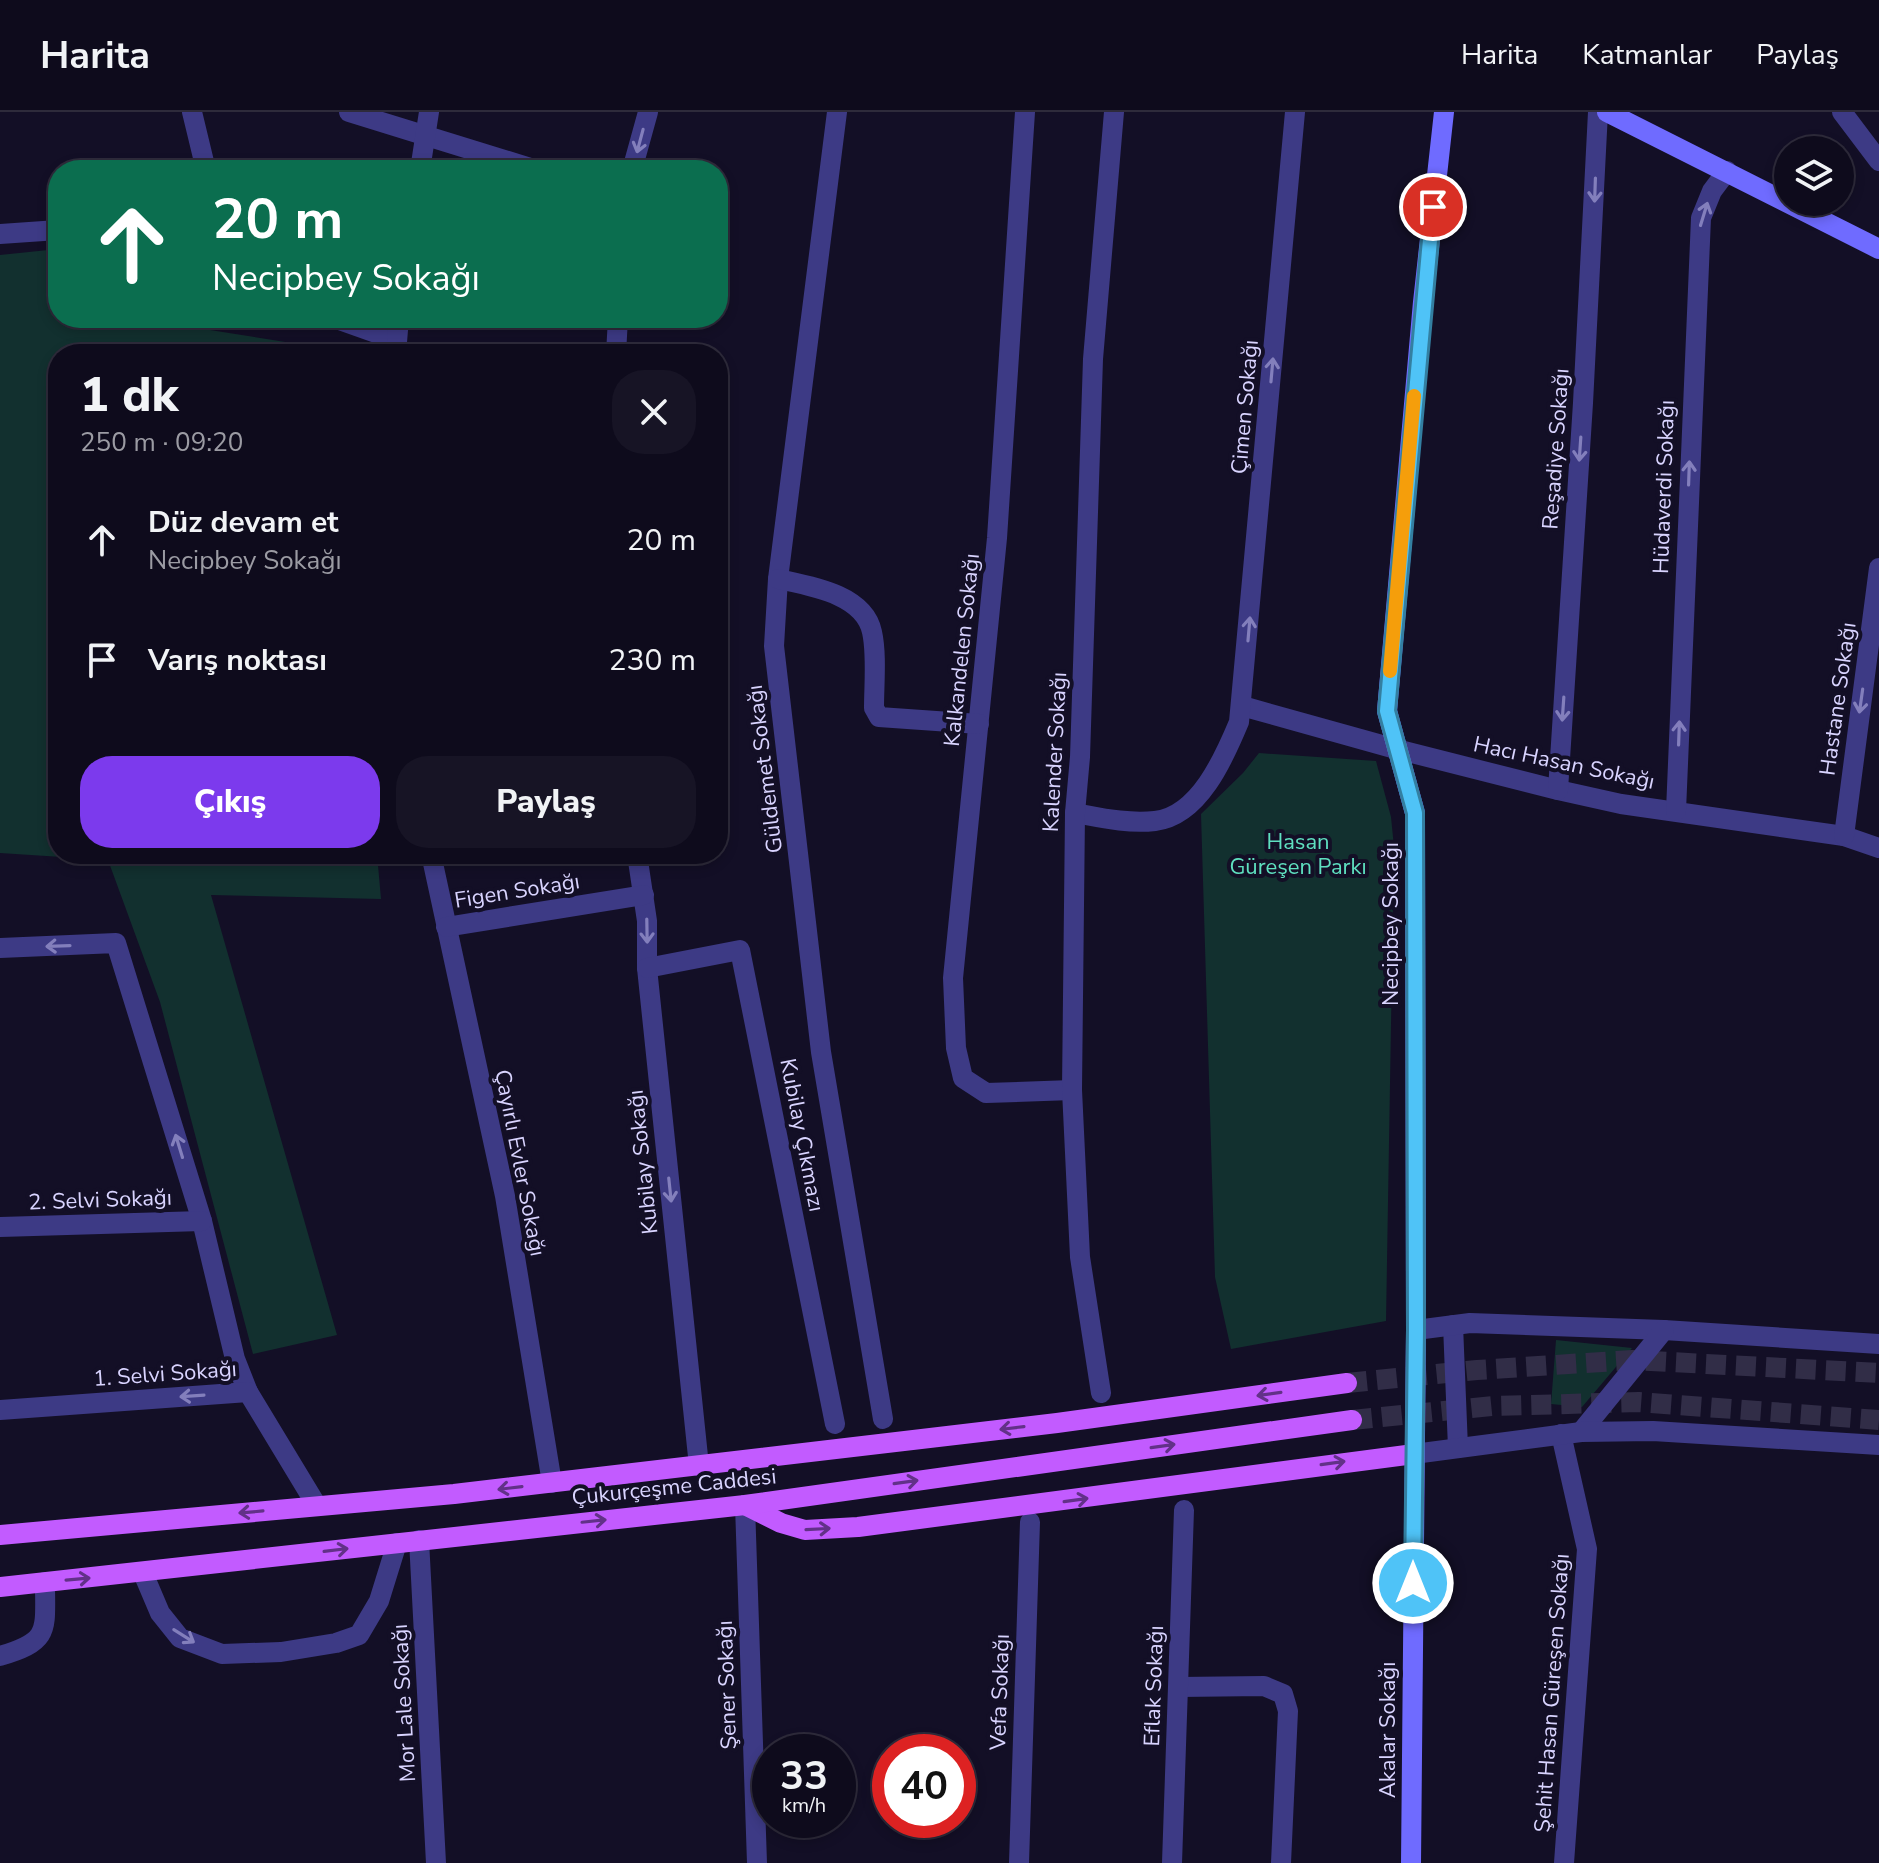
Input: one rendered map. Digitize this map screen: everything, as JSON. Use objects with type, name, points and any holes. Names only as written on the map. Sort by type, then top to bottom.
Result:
[{"type":"main road","name":"Çukurçeşme Caddesi","points":[[0,1535],[552,1483],[1057,1423],[1347,1383]]},
{"type":"main road","name":"Çukurçeşme Caddesi","points":[[0,1587],[745,1505],[1352,1420]]},
{"type":"main road","points":[[745,1505],[781,1523],[805,1530],[858,1527],[1414,1454]]},
{"type":"street","points":[[192,112],[204,160]]},
{"type":"street","points":[[349,112],[505,160]]},
{"type":"street","points":[[421,160],[429,112]]},
{"type":"street","points":[[635,160],[648,112]]},
{"type":"street","name":"Güldemet Sokağı","points":[[837,112],[778,579],[774,646],[821,1052],[883,1419]]},
{"type":"street","name":"Kalkandelen Sokağı","points":[[1025,112],[997,538],[953,978],[956,1048],[963,1078],[986,1093],[1072,1090]]},
{"type":"street","name":"Kalender Sokağı","points":[[1101,1393],[1080,1257],[1072,1090],[1075,813],[1080,757],[1093,359],[1114,112]]},
{"type":"street","name":"Çimen Sokağı","points":[[1075,813],[1127,822],[1159,821],[1189,806],[1211,780],[1239,722],[1295,112]]},
{"type":"street","name":"Necipbey Sokağı","points":[[1414,1454],[1415,813],[1387,711],[1423,302],[1444,112]]},
{"type":"street","name":"Reşadiye Sokağı","points":[[1558,790],[1598,112]]},
{"type":"street","points":[[1607,112],[1878,250]]},
{"type":"street","points":[[1842,112],[1879,161]]},
{"type":"street","name":"Hüdaverdi Sokağı","points":[[1676,811],[1701,218],[1712,191],[1727,171]]},
{"type":"street","points":[[0,234],[48,231]]},
{"type":"street","points":[[355,328],[390,344]]},
{"type":"street","name":"Hastane Sokağı","points":[[1844,836],[1879,568]]},
{"type":"street","points":[[778,579],[829,590],[856,607],[872,630],[874,708],[879,717],[979,724]]},
{"type":"street","name":"Hacı Hasan Sokağı","points":[[1242,706],[1558,790],[1621,804],[1844,836],[1879,848]]},
{"type":"street","name":"Çayırlı Evler Sokağı","points":[[433,864],[505,1196],[552,1483]]},
{"type":"street","name":"Kubilay Sokağı","points":[[639,864],[699,1466]]},
{"type":"street","name":"Figen Sokağı","points":[[446,927],[644,895]]},
{"type":"street","points":[[0,948],[116,943],[202,1221],[235,1359],[248,1392]]},
{"type":"street","name":"Kubilay Çıkmazı","points":[[647,968],[740,950],[835,1424]]},
{"type":"street","name":"2. Selvi Sokağı","points":[[0,1227],[202,1221]]},
{"type":"street","points":[[1416,1330],[1470,1323],[1664,1330],[1879,1344]]},
{"type":"street","points":[[1453,1325],[1458,1448]]},
{"type":"street","points":[[1571,1433],[1664,1330]]},
{"type":"street","name":"1. Selvi Sokağı","points":[[0,1410],[248,1392],[317,1506]]},
{"type":"street","points":[[1414,1454],[1571,1433],[1653,1431],[1879,1445]]},
{"type":"street","name":"Şehit Hasan Güreşen Sokağı","points":[[1564,1863],[1587,1549],[1571,1433]]},
{"type":"street","name":"Akalar Sokağı","points":[[1411,1863],[1414,1454]]},
{"type":"street","name":"Şener Sokağı","points":[[745,1505],[757,1863]]},
{"type":"street","name":"Eflak Sokağı","points":[[1172,1863],[1184,1510]]},
{"type":"street","name":"Vefa Sokağı","points":[[1019,1863],[1030,1522]]},
{"type":"street","name":"Mor Lale Sokağı","points":[[419,1540],[436,1863]]},
{"type":"street","points":[[143,1573],[160,1613],[180,1638],[222,1654],[281,1652],[336,1643],[359,1635],[379,1601],[397,1543]]},
{"type":"street","points":[[0,1656],[26,1648],[40,1637],[45,1623],[45,1582]]},
{"type":"street","points":[[1179,1687],[1264,1686],[1283,1694],[1288,1711],[1281,1863]]},
{"type":"green space","points":[[48,250],[48,328],[208,328],[298,344],[48,344],[48,856],[0,853],[0,255]]},
{"type":"green space","name":"Hasan Güreşen Parkı","points":[[1259,753],[1376,761],[1391,817],[1394,847],[1386,1321],[1231,1349],[1215,1277],[1201,814]]},
{"type":"green space","points":[[109,864],[378,864],[381,899],[211,895],[337,1335],[253,1354],[160,1002]]},
{"type":"green space","points":[[1556,1340],[1632,1348],[1582,1407],[1551,1404]]},
{"type":"tunnel","points":[[1347,1383],[1477,1370],[1632,1360],[1879,1373]]},
{"type":"tunnel","points":[[1352,1420],[1493,1406],[1639,1402],[1879,1420]]},
{"type":"slow traffic","points":[[1390,671],[1414,396]]},
{"type":"route","points":[[1413,1583],[1415,813],[1387,711],[1433,207]]}]
